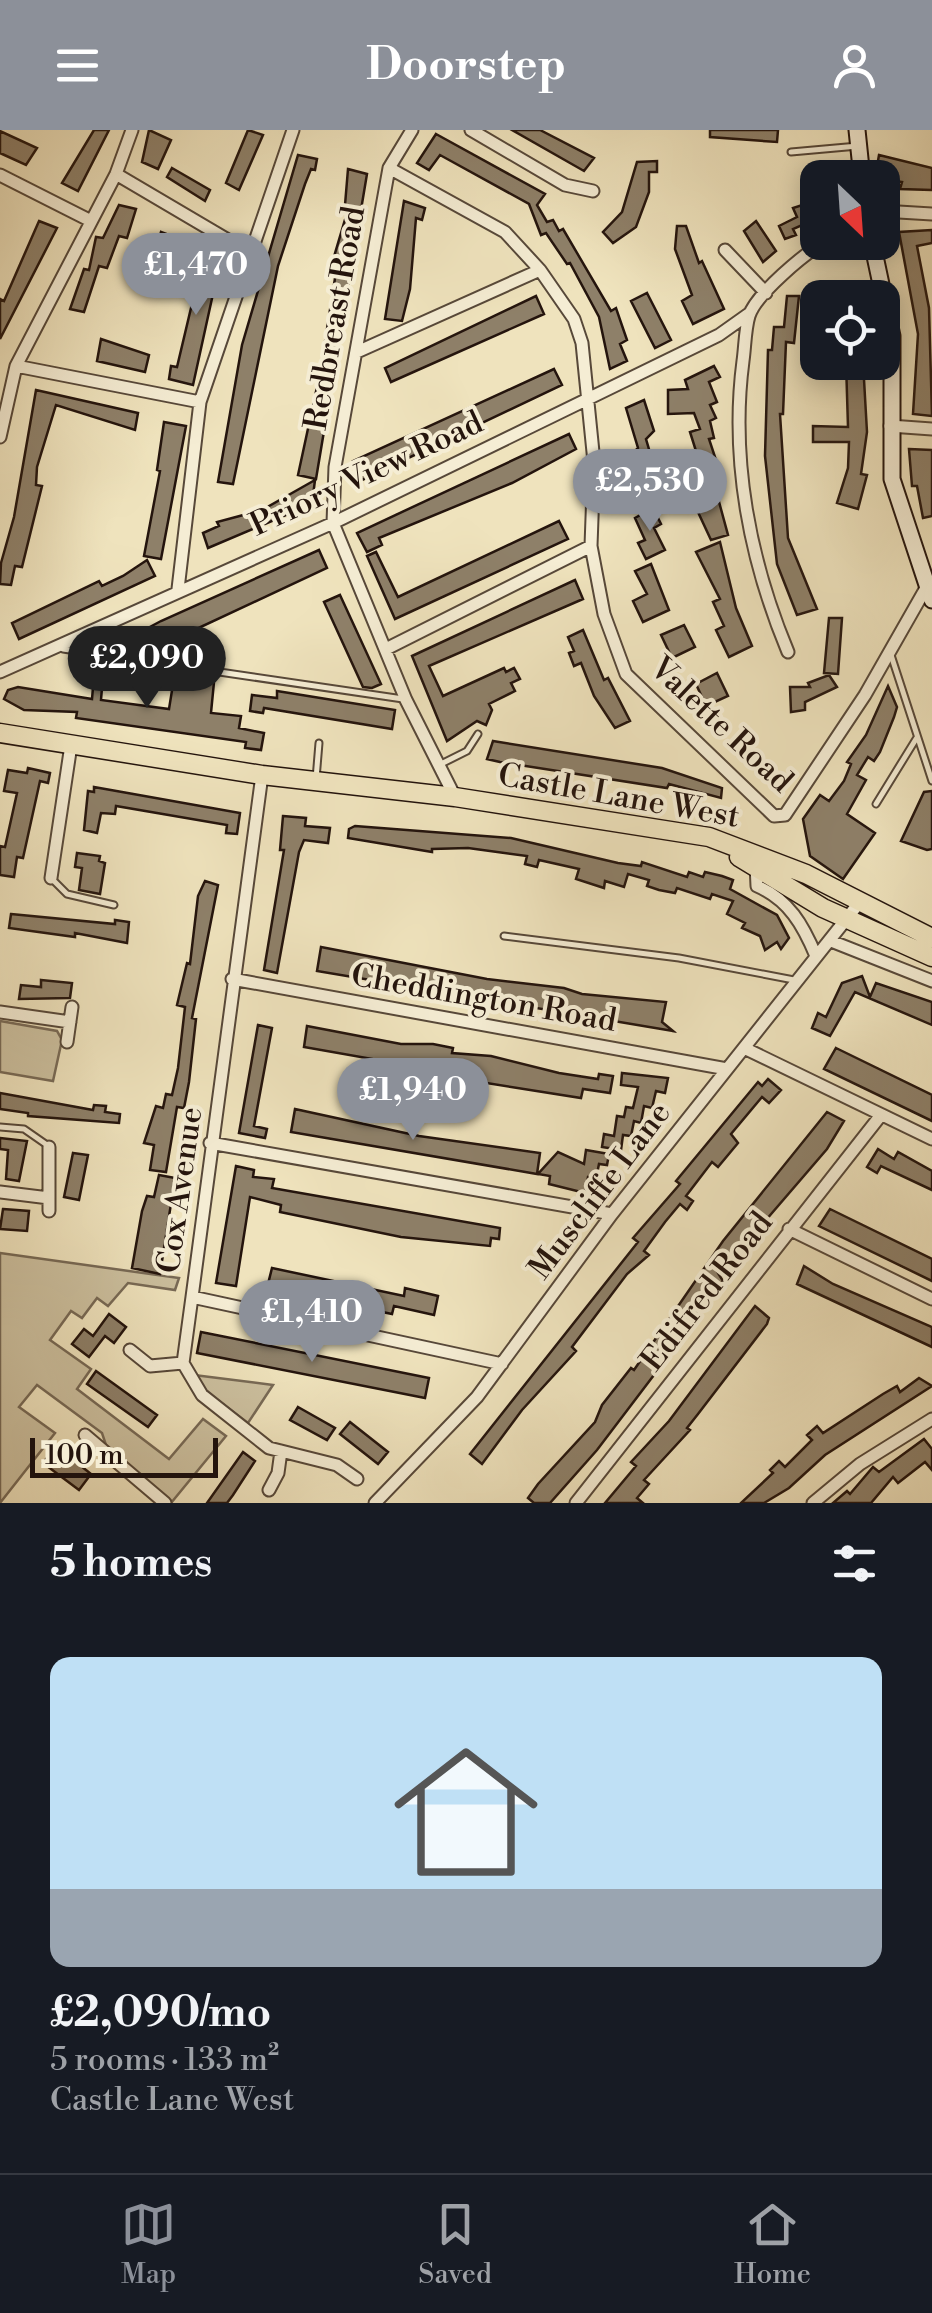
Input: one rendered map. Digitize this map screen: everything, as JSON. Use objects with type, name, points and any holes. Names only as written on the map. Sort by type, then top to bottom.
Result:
[{"type":"main road","name":"Castle Lane West","points":[[0,733],[262,775],[455,798],[709,837],[752,850],[932,957]]},
{"type":"main road","name":"Castle Lane West","points":[[455,798],[729,852],[822,908],[855,912],[932,938]]},
{"type":"street","points":[[0,436],[16,366],[116,174],[132,130]]},
{"type":"street","points":[[178,588],[200,402],[292,130]]},
{"type":"street","name":"Redbreast Road","points":[[333,523],[335,468],[389,168],[412,130]]},
{"type":"street","points":[[471,130],[565,185],[592,191]]},
{"type":"street","name":"Valette Road","points":[[389,168],[505,232],[540,270],[574,319],[582,343],[594,462],[591,546],[604,614],[626,674],[774,816],[785,815],[890,652]]},
{"type":"street","points":[[116,174],[250,253]]},
{"type":"street","points":[[0,175],[91,221]]},
{"type":"street","points":[[900,212],[932,214]]},
{"type":"street","points":[[725,250],[766,293]]},
{"type":"street","points":[[788,652],[763,590],[748,522],[740,412],[750,313],[766,293],[804,260]]},
{"type":"street","points":[[876,260],[892,336],[892,479],[929,594],[890,652]]},
{"type":"street","points":[[358,352],[540,270]]},
{"type":"street","name":"Priory View Road","points":[[0,672],[178,588],[333,523],[719,335],[750,313]]},
{"type":"street","points":[[16,366],[200,402]]},
{"type":"street","points":[[890,426],[932,429]]},
{"type":"street","points":[[333,523],[406,700],[455,798]]},
{"type":"street","points":[[386,649],[591,546]]},
{"type":"street","points":[[52,878],[71,745]]},
{"type":"street","name":"Cox Avenue","points":[[262,775],[192,1297],[502,1364]]},
{"type":"street","name":"Castle Lane West","points":[[756,865],[757,886],[788,906],[805,929],[816,956]]},
{"type":"street","name":"Muscliffe Lane","points":[[374,1503],[502,1364],[612,1214],[855,912]]},
{"type":"street","points":[[831,941],[932,982]]},
{"type":"street","name":"Cheddington Road","points":[[232,980],[727,1069]]},
{"type":"street","points":[[67,1042],[72,1007]]},
{"type":"street","points":[[0,1012],[70,1022]]},
{"type":"street","points":[[744,1048],[932,1139]]},
{"type":"street","name":"Edifred Road","points":[[576,1503],[882,1115]]},
{"type":"street","points":[[210,1143],[612,1214]]},
{"type":"street","points":[[0,1192],[49,1205],[49,1147]]},
{"type":"street","points":[[789,1229],[932,1299]]},
{"type":"street","points":[[192,1297],[183,1364],[202,1395],[269,1448],[337,1465],[357,1479]]},
{"type":"street","points":[[130,1350],[150,1366],[183,1364]]},
{"type":"street","points":[[813,1503],[860,1464],[932,1419]]},
{"type":"street","points":[[84,1435],[146,1498],[165,1503]]},
{"type":"street","points":[[268,1490],[278,1473],[281,1451]]},
{"type":"lane","points":[[792,152],[858,138]]},
{"type":"lane","points":[[54,648],[406,700]]},
{"type":"lane","points":[[890,652],[932,781]]},
{"type":"lane","points":[[438,765],[467,751],[478,734]]},
{"type":"lane","points":[[876,804],[917,738]]},
{"type":"lane","points":[[316,782],[319,743]]},
{"type":"lane","points":[[52,878],[67,894],[114,905]]},
{"type":"lane","points":[[504,936],[679,958],[798,981]]},
{"type":"lane","points":[[0,1127],[24,1130],[49,1147]]},
{"type":"shaded area","points":[[0,1021],[57,1031],[62,1040],[53,1081],[0,1072]]},
{"type":"shaded area","points":[[0,1253],[179,1278],[175,1290],[128,1283],[108,1306],[97,1298],[82,1318],[71,1311],[50,1340],[91,1369],[77,1389],[169,1459],[203,1419],[226,1436],[171,1503],[110,1457],[102,1433],[37,1385],[19,1407],[55,1433],[0,1503]]},
{"type":"shaded area","points":[[194,1375],[273,1385],[248,1423],[207,1392]]},
{"type":"building","points":[[94,130],[109,130],[78,191],[62,183]]},
{"type":"building","points":[[149,130],[171,140],[158,169],[142,162]]},
{"type":"building","points":[[248,130],[263,135],[239,190],[226,183]]},
{"type":"building","points":[[512,130],[540,130],[594,158],[584,171]]},
{"type":"building","points":[[710,130],[778,130],[777,142],[710,137]]},
{"type":"building","points":[[0,131],[37,148],[26,165],[0,153]]},
{"type":"building","points":[[436,134],[545,194],[537,205],[547,222],[553,220],[559,231],[563,229],[611,311],[616,308],[627,340],[620,344],[627,361],[610,369],[599,317],[570,263],[546,233],[541,235],[529,204],[440,155],[429,170],[417,163]]},
{"type":"building","points":[[298,155],[317,159],[315,170],[311,169],[305,184],[278,266],[233,484],[218,482],[242,345]]},
{"type":"building","points":[[900,160],[932,168],[932,190],[900,189]]},
{"type":"building","points":[[657,161],[657,172],[649,172],[649,192],[636,227],[613,243],[603,232],[622,212],[637,162]]},
{"type":"building","points":[[172,168],[210,190],[205,201],[167,177]]},
{"type":"building","points":[[348,169],[367,174],[316,479],[298,475],[320,373],[336,272],[331,272],[333,260],[349,206],[345,205]]},
{"type":"building","points":[[404,201],[425,208],[422,220],[416,218],[410,289],[402,321],[385,319]]},
{"type":"building","points":[[119,205],[136,209],[127,238],[119,236],[107,268],[99,266],[84,312],[70,309],[84,269],[89,270],[96,237],[103,238]]},
{"type":"building","points":[[800,206],[800,226],[793,229],[796,235],[785,239],[779,226],[797,217],[793,208]]},
{"type":"building","points":[[39,221],[57,228],[0,339],[0,299],[4,301]]},
{"type":"building","points":[[756,221],[776,251],[763,262],[744,231]]},
{"type":"building","points":[[677,226],[686,226],[699,263],[702,261],[724,309],[693,324],[682,301],[692,295],[675,249]]},
{"type":"building","points":[[932,230],[932,243],[917,246],[929,308],[932,416],[913,414],[918,334],[900,232]]},
{"type":"building","points":[[161,232],[193,244],[187,260],[156,250]]},
{"type":"building","points":[[195,255],[220,262],[193,385],[169,379],[171,366],[177,367],[191,308],[194,291],[187,290]]},
{"type":"building","points":[[647,293],[671,340],[655,348],[631,301]]},
{"type":"building","points":[[536,296],[544,314],[391,382],[385,368]]},
{"type":"building","points":[[787,296],[799,296],[794,343],[786,342],[780,414],[788,538],[817,609],[797,615],[777,564],[765,456],[768,350],[772,350],[774,327],[784,327]]},
{"type":"building","points":[[101,339],[149,355],[145,372],[97,361]]},
{"type":"building","points":[[714,366],[720,377],[709,382],[717,402],[710,405],[716,418],[710,421],[714,438],[709,439],[717,463],[713,464],[715,487],[728,535],[711,540],[691,497],[698,495],[693,472],[702,470],[690,432],[700,429],[694,413],[668,414],[668,390],[688,389],[685,380]]},
{"type":"building","points":[[554,369],[562,385],[362,480],[353,461]]},
{"type":"building","points":[[847,380],[864,380],[867,432],[861,474],[867,475],[858,509],[837,503],[848,468],[849,442],[813,442],[813,426],[848,427]]},
{"type":"building","points":[[36,390],[138,413],[135,430],[56,405],[37,467],[36,485],[42,486],[22,567],[15,566],[11,585],[0,584],[1,563],[14,517]]},
{"type":"building","points":[[644,400],[654,431],[646,439],[656,473],[645,478],[657,504],[646,509],[628,458],[638,448],[626,408]]},
{"type":"building","points":[[164,422],[186,426],[161,559],[144,556],[160,471],[157,470]]},
{"type":"building","points":[[569,434],[576,449],[512,483],[379,538],[382,545],[367,552],[357,533]]},
{"type":"building","points":[[909,449],[932,450],[932,516],[923,518],[917,486],[912,486]]},
{"type":"building","points":[[315,480],[312,504],[208,548],[203,533],[219,526],[217,522],[262,510]]},
{"type":"building","points":[[653,508],[661,524],[654,528],[665,550],[646,559],[638,543],[645,540],[635,518]]},
{"type":"building","points":[[559,521],[568,539],[395,619],[367,556],[376,552],[398,597]]},
{"type":"building","points":[[720,542],[736,608],[752,646],[729,657],[716,630],[724,626],[713,602],[720,599],[696,552]]},
{"type":"building","points":[[319,550],[327,568],[175,639],[131,653],[121,651],[118,644],[161,621]]},
{"type":"building","points":[[147,560],[155,576],[19,639],[12,623],[99,581],[102,586]]},
{"type":"building","points":[[651,564],[669,610],[643,622],[633,601],[647,594],[635,571]]},
{"type":"building","points":[[575,580],[583,599],[429,666],[443,696],[504,668],[506,672],[514,668],[520,679],[511,683],[515,691],[489,704],[492,710],[486,725],[477,721],[447,741],[412,656]]},
{"type":"building","points":[[340,595],[381,684],[372,688],[363,687],[324,602]]},
{"type":"building","points":[[829,618],[842,618],[838,674],[824,673]]},
{"type":"building","points":[[684,625],[695,647],[672,658],[661,635]]},
{"type":"building","points":[[583,630],[604,680],[608,678],[630,721],[615,728],[594,696],[581,663],[574,666],[569,653],[574,651],[568,637]]},
{"type":"building","points":[[717,673],[728,696],[706,706],[696,684]]},
{"type":"building","points":[[829,675],[837,687],[805,702],[805,710],[791,712],[790,687],[810,687],[808,683]]},
{"type":"building","points":[[94,676],[103,676],[101,700],[169,709],[174,678],[214,682],[211,713],[241,716],[239,728],[264,733],[261,750],[245,748],[246,742],[76,718],[77,712],[24,710],[4,699],[8,690],[18,687],[92,699]]},
{"type":"building","points":[[888,686],[897,707],[894,717],[880,752],[874,761],[868,757],[857,775],[866,780],[847,814],[875,833],[843,879],[810,856],[803,819],[820,795],[829,801],[844,781],[851,764],[847,762],[866,735]]},
{"type":"building","points":[[277,691],[395,710],[392,729],[264,708],[263,713],[250,711],[252,695],[277,698]]},
{"type":"building","points":[[493,741],[662,768],[722,788],[721,798],[669,784],[667,788],[487,759]]},
{"type":"building","points":[[28,768],[50,773],[48,783],[40,781],[23,858],[17,857],[14,877],[0,875],[0,846],[5,847],[17,793],[4,791],[8,770],[27,773]]},
{"type":"building","points":[[94,787],[240,813],[237,834],[226,833],[227,825],[116,806],[115,814],[101,813],[97,833],[84,830],[88,791],[94,792]]},
{"type":"building","points":[[932,791],[932,849],[927,850],[901,841],[924,792]]},
{"type":"building","points":[[283,816],[306,818],[305,826],[330,828],[328,843],[304,840],[299,852],[277,973],[264,970],[284,850],[280,850]]},
{"type":"building","points":[[355,826],[511,838],[618,863],[641,866],[642,862],[687,877],[689,872],[703,877],[705,872],[722,876],[733,880],[730,889],[777,915],[789,938],[781,949],[777,942],[765,950],[760,936],[742,928],[745,923],[727,914],[733,901],[712,894],[710,899],[677,888],[675,893],[659,890],[647,886],[649,880],[628,874],[624,887],[605,881],[604,888],[576,879],[579,869],[539,860],[537,867],[525,864],[527,856],[468,848],[432,852],[348,838],[349,829]]},
{"type":"building","points":[[77,853],[100,856],[99,861],[105,863],[100,894],[79,890],[82,868],[75,867]]},
{"type":"building","points":[[205,881],[218,885],[192,1018],[196,1019],[189,1082],[184,1108],[177,1107],[166,1172],[150,1170],[154,1145],[144,1143],[156,1106],[163,1108],[166,1094],[172,1095],[185,1007],[177,1005],[187,963],[190,964],[198,896]]},
{"type":"building","points":[[11,914],[129,922],[127,943],[75,933],[75,937],[9,928]]},
{"type":"building","points":[[321,947],[487,979],[666,1002],[662,1022],[673,1031],[317,971]]},
{"type":"building","points":[[862,976],[870,997],[876,983],[932,1002],[932,1025],[855,992],[830,1036],[812,1028],[818,1013],[826,1017],[842,983]]},
{"type":"building","points":[[41,980],[72,983],[70,998],[19,999],[21,985],[41,987]]},
{"type":"building","points":[[258,1025],[272,1028],[254,1126],[267,1129],[265,1138],[239,1133]]},
{"type":"building","points":[[307,1026],[401,1044],[433,1044],[453,1048],[452,1053],[491,1056],[559,1073],[598,1079],[599,1074],[613,1076],[610,1093],[583,1089],[581,1098],[455,1078],[455,1072],[436,1068],[378,1064],[378,1060],[304,1047]]},
{"type":"building","points":[[836,1048],[932,1095],[932,1121],[824,1069]]},
{"type":"building","points":[[622,1073],[668,1078],[665,1093],[656,1091],[652,1108],[644,1106],[641,1123],[634,1121],[631,1136],[623,1135],[621,1150],[602,1147],[604,1134],[614,1136],[617,1116],[624,1117],[626,1107],[633,1108],[638,1087],[621,1085]]},
{"type":"building","points":[[768,1079],[781,1090],[769,1103],[762,1097],[731,1134],[738,1143],[718,1167],[712,1162],[686,1196],[693,1201],[687,1210],[680,1204],[665,1222],[644,1251],[649,1255],[627,1274],[572,1347],[576,1351],[522,1410],[482,1464],[470,1454],[638,1242],[633,1238],[680,1184],[676,1181],[758,1082],[762,1086]]},
{"type":"building","points":[[0,1093],[93,1110],[94,1105],[106,1106],[105,1112],[120,1114],[119,1123],[28,1116],[0,1109]]},
{"type":"building","points":[[295,1109],[419,1136],[540,1153],[537,1174],[291,1132]]},
{"type":"building","points":[[827,1112],[844,1121],[827,1149],[766,1220],[726,1277],[718,1273],[723,1281],[720,1288],[597,1450],[550,1503],[534,1503],[528,1498],[538,1484],[595,1422],[602,1405],[631,1368],[634,1370],[723,1241]]},
{"type":"building","points":[[0,1138],[27,1141],[19,1181],[6,1179],[8,1150],[0,1149]]},
{"type":"building","points":[[878,1149],[894,1159],[898,1152],[932,1171],[932,1190],[881,1166],[877,1173],[867,1167]]},
{"type":"building","points":[[586,1150],[609,1154],[607,1165],[599,1164],[596,1179],[588,1177],[585,1193],[549,1184],[550,1176],[538,1174],[558,1152],[584,1164]]},
{"type":"building","points":[[73,1153],[88,1155],[79,1200],[64,1197]]},
{"type":"building","points":[[236,1166],[254,1170],[253,1177],[274,1179],[272,1188],[500,1228],[499,1239],[491,1238],[490,1246],[401,1237],[280,1212],[281,1205],[250,1197],[236,1286],[216,1283]]},
{"type":"building","points":[[159,1175],[175,1178],[160,1274],[132,1268],[142,1211],[147,1196],[154,1197]]},
{"type":"building","points":[[3,1209],[29,1211],[27,1231],[0,1229]]},
{"type":"building","points":[[830,1209],[932,1259],[932,1281],[819,1226]]},
{"type":"building","points":[[804,1266],[833,1284],[932,1327],[932,1347],[797,1284]]},
{"type":"building","points":[[272,1268],[404,1296],[405,1288],[438,1296],[434,1315],[394,1306],[392,1314],[267,1288]]},
{"type":"building","points":[[755,1306],[769,1318],[767,1324],[687,1428],[690,1430],[644,1480],[649,1484],[637,1498],[643,1503],[605,1503],[636,1466],[631,1462],[669,1421]]},
{"type":"building","points":[[109,1314],[126,1327],[114,1343],[105,1336],[89,1357],[72,1344],[84,1329],[93,1336]]},
{"type":"building","points":[[201,1332],[429,1378],[425,1398],[197,1353]]},
{"type":"building","points":[[96,1371],[157,1415],[148,1427],[87,1384]]},
{"type":"building","points":[[919,1378],[932,1386],[825,1455],[789,1488],[764,1503],[741,1503],[773,1473],[770,1470],[779,1461],[785,1467],[812,1440],[807,1435],[817,1426],[823,1433],[883,1394],[897,1386],[900,1392]]},
{"type":"building","points":[[298,1407],[335,1428],[327,1440],[290,1420]]},
{"type":"building","points":[[350,1422],[388,1452],[378,1464],[340,1434]]},
{"type":"building","points":[[924,1439],[932,1449],[932,1470],[925,1462],[898,1483],[893,1477],[871,1503],[833,1503],[847,1491],[850,1494],[873,1467],[879,1472]]},
{"type":"building","points":[[56,1446],[91,1474],[79,1490],[43,1463]]},
{"type":"building","points":[[243,1452],[255,1461],[233,1495],[227,1503],[207,1503]]}]
